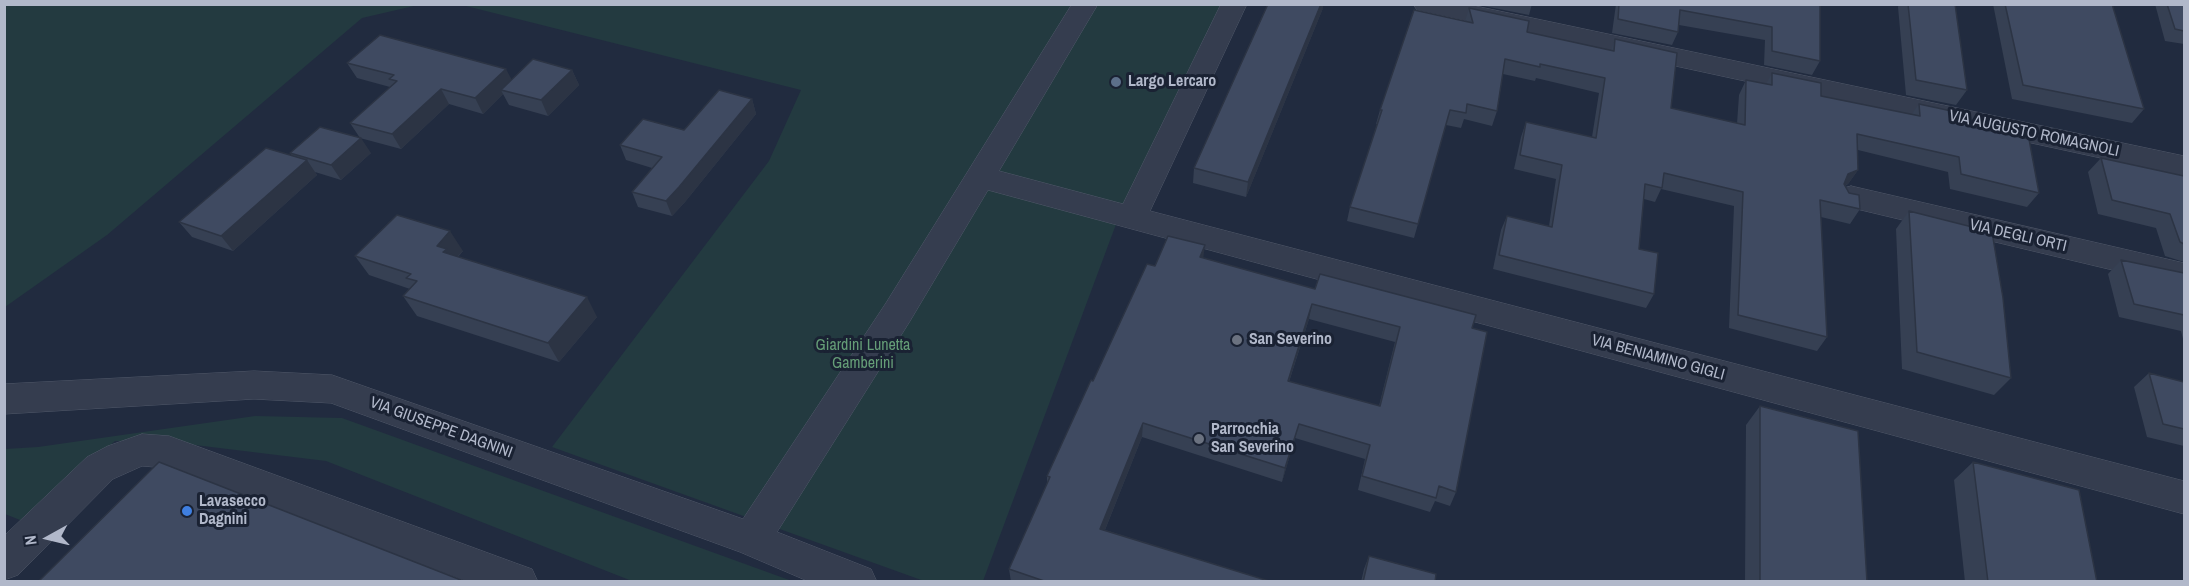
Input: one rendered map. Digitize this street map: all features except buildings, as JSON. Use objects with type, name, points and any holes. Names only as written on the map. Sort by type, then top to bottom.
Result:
[{"type":"street","points":[[751,539],[898,312],[1085,4]]},
{"type":"street","points":[[1131,219],[1234,4]]},
{"type":"street","name":"VIA AUGUSTO ROMAGNOLI","points":[[1426,4],[1551,18],[2184,166]]},
{"type":"street","name":"VIA BENIAMINO GIGLI","points":[[979,177],[2184,498]]},
{"type":"street","name":"VIA DEGLI ORTI","points":[[1851,197],[2184,275]]},
{"type":"street","name":"VIA GIUSEPPE DAGNINI","points":[[4,399],[254,385],[332,389],[751,539],[857,582]]},
{"type":"street","points":[[4,562],[100,468],[121,457],[142,450],[169,452],[518,582]]},
{"type":"green space","points":[[5,4],[418,5],[362,18],[107,235],[5,307]]},
{"type":"green space","name":"Giardini Lunetta Gamberini","points":[[462,5],[1224,5],[1115,227],[983,581],[924,581],[552,447],[769,161],[801,90]]},
{"type":"green space","points":[[255,416],[342,418],[792,581],[632,581],[326,461],[162,441],[115,441],[25,522],[5,514],[5,449],[38,447]]},
{"type":"place","name":"Largo Lercaro","points":[[1116,82]]},
{"type":"place","name":"San Severino","points":[[1237,340]]},
{"type":"place","name":"Parrocchia San Severino","points":[[1199,439]]},
{"type":"place","name":"Lavasecco Dagnini","points":[[187,511]]}]
